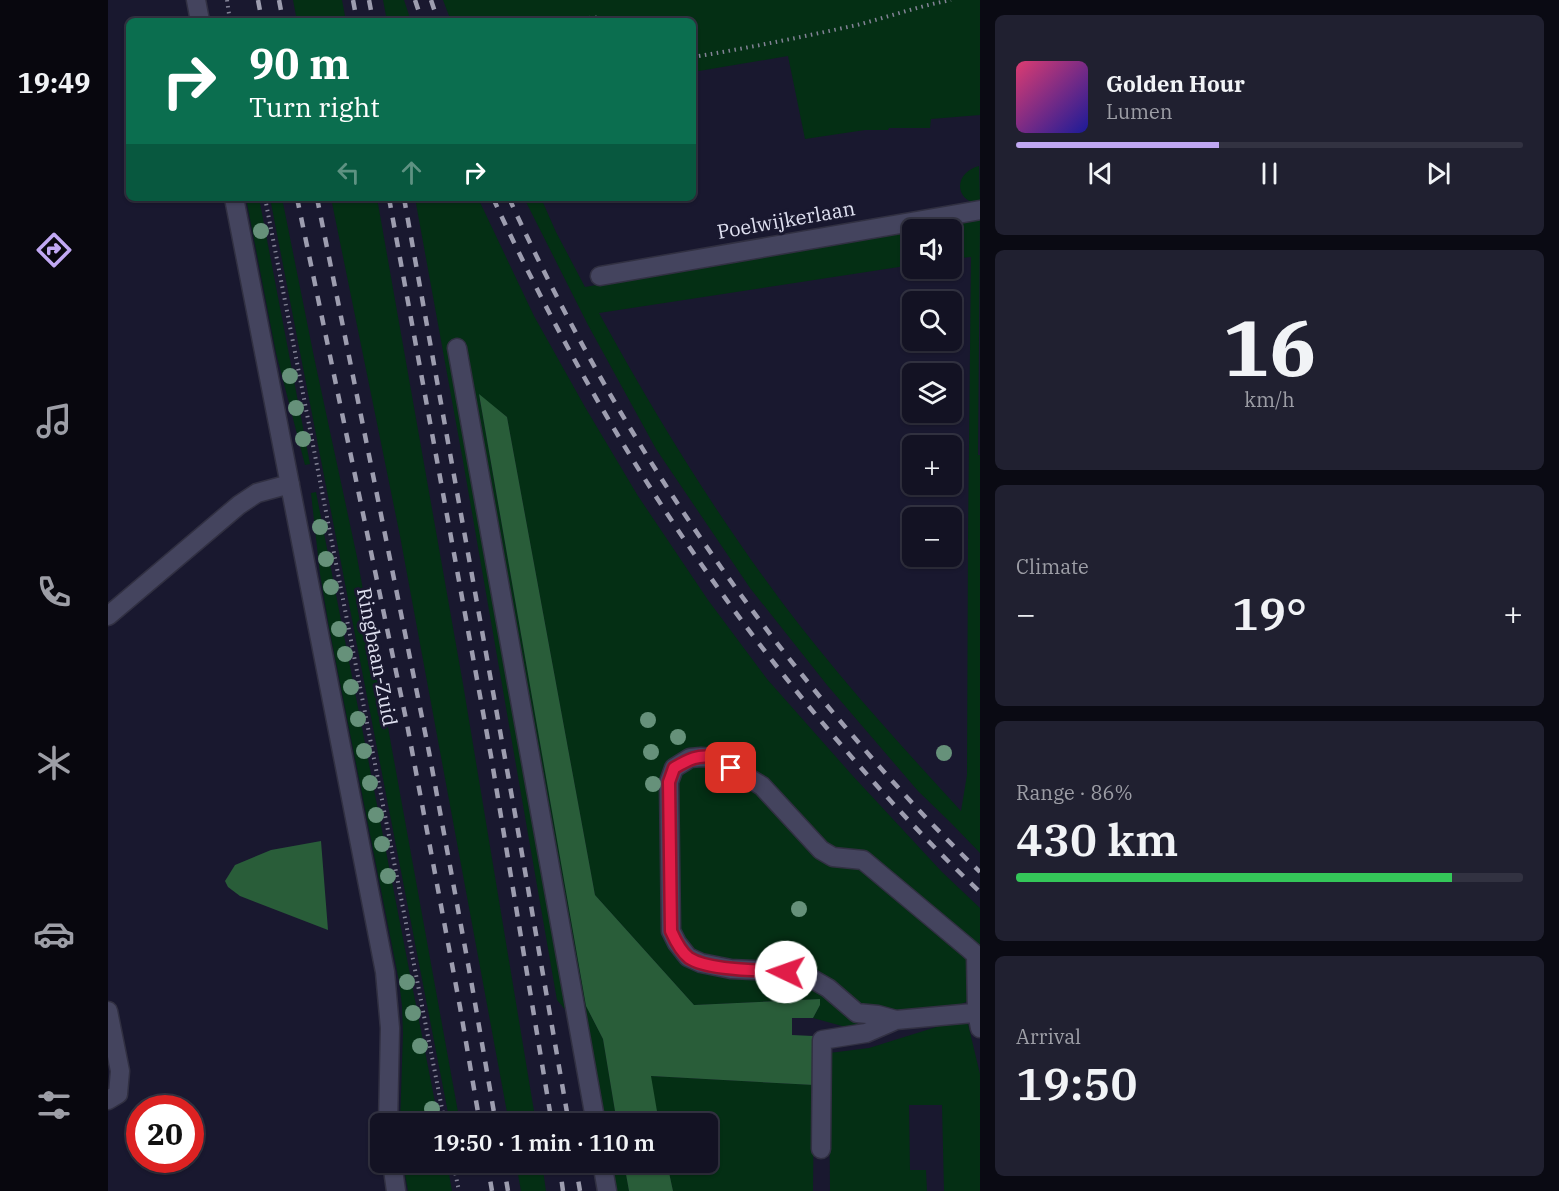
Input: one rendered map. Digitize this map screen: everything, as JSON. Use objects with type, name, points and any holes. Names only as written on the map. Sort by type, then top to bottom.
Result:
[{"type":"street","points":[[196,0],[199,18]]},
{"type":"street","points":[[235,201],[385,972],[390,1028],[388,1113]]},
{"type":"street","name":"Poelwijkerlaan","points":[[600,276],[980,210]]},
{"type":"street","points":[[457,348],[594,1113]]},
{"type":"street","points":[[108,616],[239,506],[257,493],[290,484]]},
{"type":"street","points":[[690,758],[715,758],[762,786],[821,850],[833,857],[863,861],[976,955],[978,1020],[896,1020],[857,1013],[828,988],[800,972],[731,969],[701,963],[688,957],[671,931],[669,782],[674,768],[690,758]]},
{"type":"street","points":[[108,1011],[120,1071],[118,1094],[108,1100]]},
{"type":"street","points":[[821,1149],[822,1040],[866,1033],[896,1020]]},
{"type":"street","points":[[394,1173],[396,1191]]},
{"type":"street","points":[[604,1173],[607,1191]]},
{"type":"path","points":[[227,0],[230,18]]},
{"type":"path","points":[[696,55],[760,46],[951,0]]},
{"type":"path","name":"Ringbaan-Zuid","points":[[266,201],[443,1113]]},
{"type":"path","points":[[455,1173],[459,1191]]},
{"type":"green space","points":[[293,0],[342,0],[345,18],[296,18]]},
{"type":"green space","points":[[383,0],[404,0],[410,18],[386,18]]},
{"type":"green space","points":[[443,0],[980,0],[980,115],[931,119],[930,128],[865,130],[805,139],[788,56],[696,71],[696,18],[450,18]]},
{"type":"green space","points":[[979,166],[980,201],[974,202],[965,198],[960,183],[966,173]]},
{"type":"green space","points":[[247,201],[260,201],[310,464],[305,465],[276,353]]},
{"type":"green space","points":[[271,201],[283,201],[357,557],[458,1113],[448,1113]]},
{"type":"green space","points":[[332,201],[378,201],[463,684],[534,1113],[507,1113],[400,536]]},
{"type":"green space","points":[[416,201],[479,201],[534,316],[585,407],[638,496],[708,600],[767,679],[942,872],[980,908],[980,948],[971,960],[968,1001],[957,1006],[853,1029],[813,1018],[820,1005],[819,999],[694,1005],[595,895],[507,417],[479,395],[586,1006],[603,1039],[615,1113],[584,1113],[568,1013],[557,1000]]},
{"type":"green space","points":[[526,201],[542,201],[585,287],[902,233],[902,267],[599,313],[678,448],[765,579],[835,669],[961,811],[967,775],[971,257],[962,258],[962,223],[980,220],[978,455],[980,455],[980,853],[918,791],[827,685],[750,588],[656,449],[588,325]]},
{"type":"green space","points":[[479,394],[507,417],[595,895],[694,1005],[820,999],[820,1005],[813,1018],[792,1018],[792,1035],[813,1036],[814,1085],[651,1076],[657,1113],[615,1113],[603,1039],[586,1006]]},
{"type":"green space","points":[[316,492],[437,1113],[400,1113],[403,1034],[399,981],[329,627],[320,574],[311,493]]},
{"type":"green space","points":[[321,841],[328,930],[240,896],[228,887],[225,881],[235,865],[271,850]]},
{"type":"green space","points":[[962,1019],[968,1024],[980,1074],[980,1191],[944,1191],[942,1105],[909,1105],[910,1170],[926,1170],[927,1191],[830,1191],[829,1053],[869,1048]]},
{"type":"green space","points":[[650,1076],[814,1085],[813,1191],[673,1191],[669,1173],[718,1173],[718,1113],[657,1113]]},
{"type":"green space","points":[[405,1173],[449,1173],[452,1191],[408,1191]]},
{"type":"green space","points":[[518,1173],[543,1173],[546,1191],[521,1191]]},
{"type":"green space","points":[[594,1173],[626,1173],[629,1191],[597,1191]]},
{"type":"green space","points":[[626,1173],[669,1173],[673,1191],[629,1191]]},
{"type":"railway","points":[[258,0],[261,18]]},
{"type":"railway","points":[[279,0],[282,18]]},
{"type":"railway","points":[[353,0],[356,18]]},
{"type":"railway","points":[[369,0],[372,18]]},
{"type":"railway","points":[[415,0],[421,18]]},
{"type":"railway","points":[[431,0],[437,18]]},
{"type":"railway","points":[[298,201],[407,724],[478,1113]]},
{"type":"railway","points":[[318,201],[429,752],[494,1113]]},
{"type":"railway","points":[[390,201],[491,756],[550,1113]]},
{"type":"railway","points":[[405,201],[567,1113]]},
{"type":"railway","points":[[494,201],[566,345],[606,416],[693,553],[790,684],[843,747],[909,821],[980,892]]},
{"type":"railway","points":[[510,201],[581,342],[620,411],[706,546],[753,611],[853,736],[915,806],[980,872]]},
{"type":"railway","points":[[489,1173],[492,1191]]},
{"type":"railway","points":[[505,1173],[508,1191]]},
{"type":"railway","points":[[561,1173],[563,1191]]},
{"type":"railway","points":[[577,1173],[580,1191]]},
{"type":"route","points":[[731,768],[715,758],[701,757],[690,758],[674,768],[669,782],[671,931],[688,957],[701,963],[731,969],[786,972]]}]
